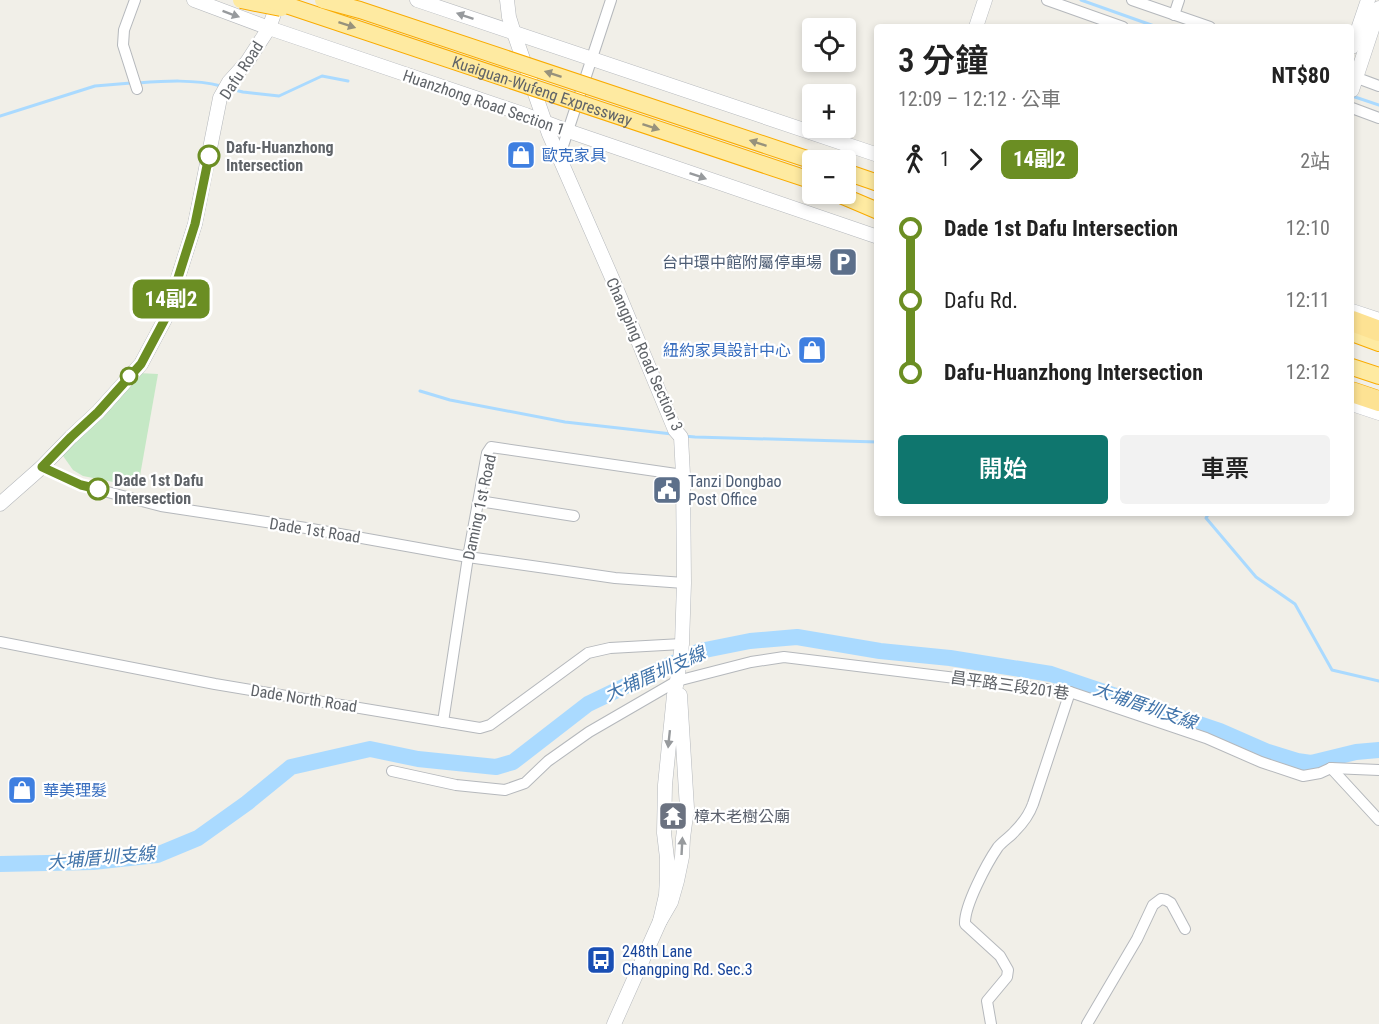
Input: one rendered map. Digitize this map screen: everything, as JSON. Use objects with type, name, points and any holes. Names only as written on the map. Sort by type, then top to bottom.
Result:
[{"type":"highway","points":[[241,0],[319,8]]},
{"type":"highway","name":"Kuaiguan-Wufeng Expressway","points":[[271,0],[319,8],[360,10],[802,157]]},
{"type":"highway","points":[[337,0],[360,10]]},
{"type":"highway","name":"Kuaiguan-Wufeng Expressway","points":[[319,8],[802,177]]},
{"type":"highway","points":[[856,169],[874,173]]},
{"type":"highway","points":[[856,175],[874,182]]},
{"type":"highway","points":[[856,195],[874,202]]},
{"type":"highway","points":[[856,202],[874,209]]},
{"type":"highway","points":[[1354,322],[1379,331]]},
{"type":"highway","points":[[1354,334],[1379,343]]},
{"type":"highway","points":[[1354,346],[1379,355]]},
{"type":"highway","points":[[1354,368],[1379,376]]},
{"type":"highway","points":[[1354,380],[1379,388]]},
{"type":"highway","points":[[1354,393],[1379,401]]},
{"type":"street","points":[[135,0],[124,30],[123,45],[137,89]]},
{"type":"street","name":"Huanzhong Road Section 1","points":[[194,0],[269,28],[874,236]]},
{"type":"street","name":"Dafu Road","points":[[0,504],[98,412],[141,364],[165,319],[195,224],[220,98],[229,82],[247,62],[269,28],[275,11],[285,0]]},
{"type":"street","points":[[417,0],[874,154]]},
{"type":"street","name":"Changping Road Section 3","points":[[507,0],[509,17],[544,122],[678,433],[683,475],[682,644],[674,694],[665,785],[664,832],[668,868],[666,896],[660,921]]},
{"type":"street","points":[[559,158],[611,0]]},
{"type":"street","points":[[977,24],[985,0]]},
{"type":"street","points":[[1047,0],[1115,24]]},
{"type":"street","points":[[1132,0],[1201,24]]},
{"type":"street","points":[[1174,15],[1179,0]]},
{"type":"street","points":[[1354,41],[1368,0]]},
{"type":"street","points":[[1354,78],[1379,8]]},
{"type":"street","points":[[1354,81],[1379,86]]},
{"type":"street","points":[[1354,109],[1379,118]]},
{"type":"street","points":[[1354,312],[1379,320]]},
{"type":"street","points":[[1354,405],[1379,413]]},
{"type":"street","name":"Daming 1st Road","points":[[443,722],[468,557],[491,447],[683,475]]},
{"type":"street","name":"Dade 1st Road","points":[[42,467],[81,485],[161,506],[306,528],[468,557],[593,574],[684,583]]},
{"type":"street","points":[[479,501],[574,516]]},
{"type":"street","name":"Dade North Road","points":[[0,642],[215,684],[480,728],[490,725],[588,653],[610,648],[682,644]]},
{"type":"street","name":"昌平路三段201巷","points":[[392,771],[456,785],[505,790],[525,783],[548,761],[589,732],[677,681],[751,662],[784,657],[1070,692],[1206,738],[1261,762],[1303,776],[1331,768],[1379,770]]},
{"type":"street","name":"Changping Road Section 3","points":[[614,1024],[660,921],[671,902],[682,857],[687,808],[680,696],[677,681]]},
{"type":"street","points":[[991,1024],[987,1001],[1007,977],[1008,970],[1000,956],[965,924],[965,916],[981,877],[999,846],[1028,816],[1070,692]]},
{"type":"street","points":[[1331,768],[1379,820]]},
{"type":"street","points":[[1087,1024],[1157,901],[1166,900],[1171,903],[1185,929]]},
{"type":"green space","points":[[138,373],[158,374],[138,487],[83,476],[73,470],[61,453]]},
{"type":"waterway","points":[[1081,0],[1149,24]]},
{"type":"waterway","points":[[230,89],[279,96],[322,76],[348,81]]},
{"type":"waterway","points":[[138,83],[190,81],[221,86]]},
{"type":"waterway","points":[[0,116],[95,86],[131,83]]},
{"type":"waterway","points":[[1354,97],[1379,105]]},
{"type":"waterway","points":[[420,391],[450,400],[565,422],[672,434]]},
{"type":"waterway","points":[[684,436],[874,442]]},
{"type":"waterway","points":[[1207,516],[1206,518],[1256,577],[1295,604],[1332,670],[1379,681]]},
{"type":"waterway","name":"大埔厝圳支線","points":[[0,864],[93,862],[157,855],[198,838],[247,803],[291,767],[370,749],[418,759],[496,767],[513,762],[588,704],[700,651],[750,641],[797,637],[880,651],[950,658],[1051,674],[1220,731],[1268,752],[1297,761],[1311,763],[1356,752],[1379,750]]},
{"type":"bus line","name":"14副2","points":[[98,489],[81,485],[42,467],[98,412],[141,364],[165,319],[195,224],[209,156]]},
{"type":"place","name":"歐克家具","points":[[521,155]]},
{"type":"place","name":"Dafu-Huanzhong Intersection","points":[[209,156]]},
{"type":"place","name":"台中環中館附屬停車場","points":[[843,262]]},
{"type":"place","name":"紐約家具設計中心","points":[[812,350]]},
{"type":"place","name":"Dade 1st Dafu Intersection","points":[[98,489]]},
{"type":"place","name":"Tanzi Dongbao Post Office","points":[[667,490]]},
{"type":"place","name":"華美理髮","points":[[22,790]]},
{"type":"place","name":"樟木老樹公廟","points":[[673,816]]},
{"type":"place","name":"248th Lane Changping Rd. Sec.3","points":[[601,960]]}]
